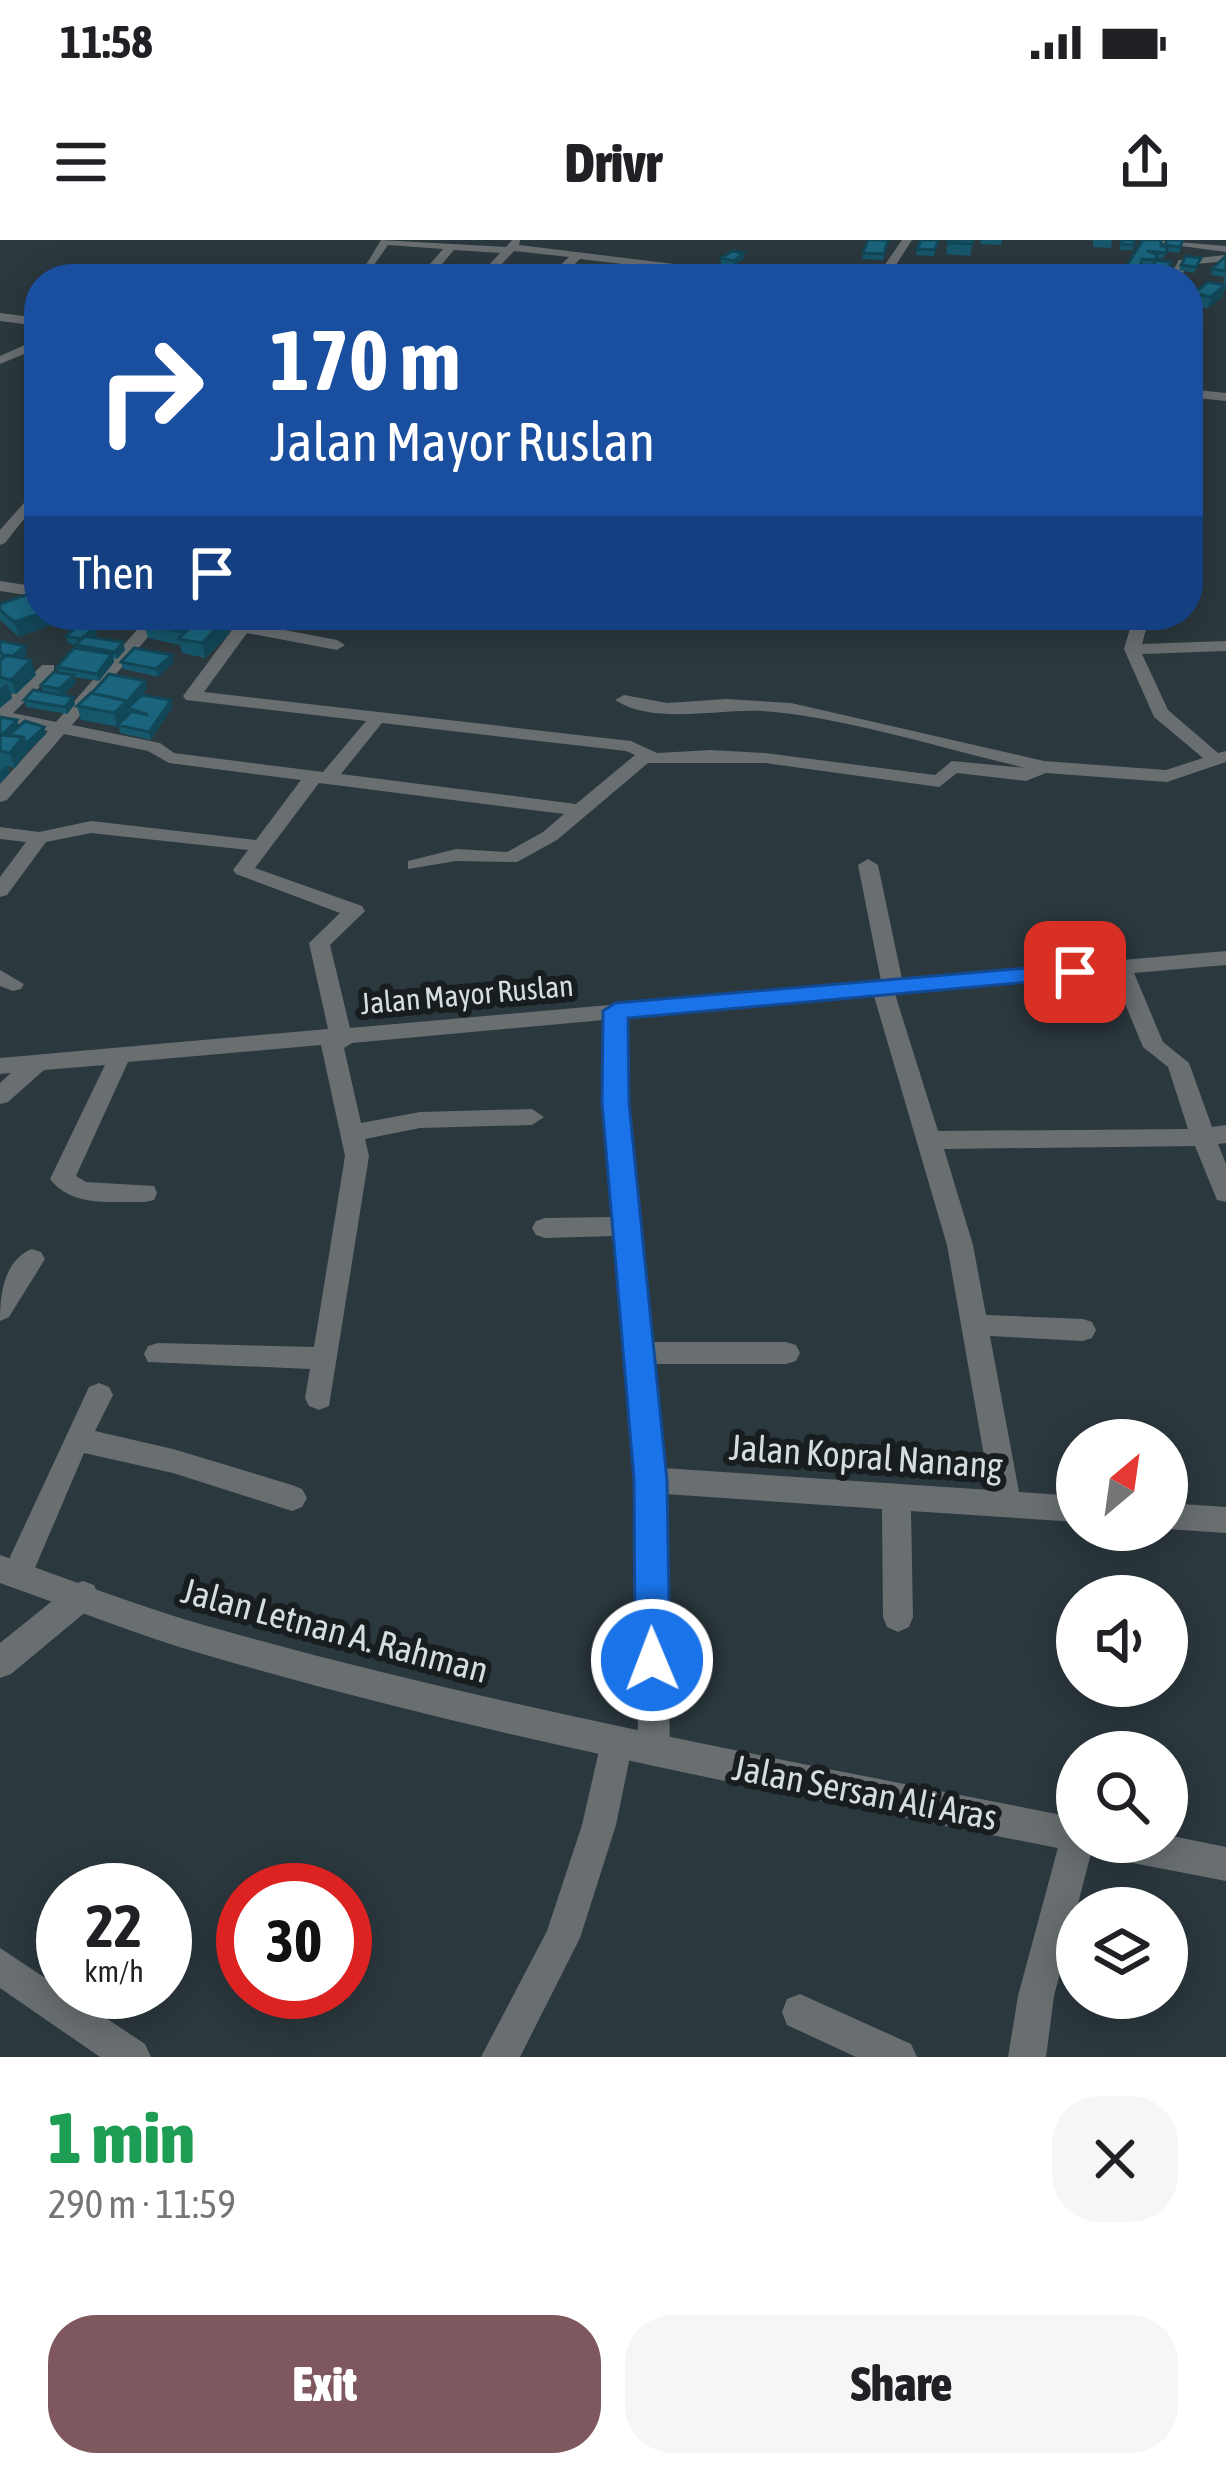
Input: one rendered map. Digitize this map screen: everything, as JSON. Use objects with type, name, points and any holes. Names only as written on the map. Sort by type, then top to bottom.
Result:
[{"type":"street","points":[[1159,240],[1226,254]]},
{"type":"street","points":[[370,264],[386,242],[513,246],[649,264]]},
{"type":"street","points":[[621,258],[633,246]]},
{"type":"street","points":[[436,264],[450,247]]},
{"type":"street","points":[[568,264],[578,254]]},
{"type":"street","points":[[1183,264],[1226,254]]},
{"type":"street","points":[[0,540],[24,509]]},
{"type":"street","points":[[0,796],[146,630]]},
{"type":"street","points":[[240,630],[192,696],[375,721],[631,746],[645,756],[765,758],[939,782],[952,767],[1026,775],[1045,766]]},
{"type":"street","points":[[281,630],[337,645]]},
{"type":"street","points":[[1138,630],[1132,650],[1160,713],[1221,758]]},
{"type":"street","points":[[1132,650],[1226,646]]},
{"type":"street","points":[[0,716],[47,669]]},
{"type":"street","points":[[624,700],[667,708],[726,704],[790,708],[1045,766],[1167,776],[1221,758]]},
{"type":"street","points":[[0,716],[154,747],[169,758],[583,812]]},
{"type":"street","points":[[319,1398],[357,1156],[319,943],[355,911],[242,870],[375,721]]},
{"type":"street","points":[[415,865],[456,855],[510,858],[583,812],[645,756]]},
{"type":"street","points":[[0,833],[39,838],[92,827],[261,846]]},
{"type":"street","points":[[0,891],[39,838]]},
{"type":"street","points":[[868,865],[888,988],[960,1245],[1007,1504]]},
{"type":"street","name":"Jalan Mayor Ruslan","points":[[0,1066],[1226,958]]},
{"type":"street","points":[[1121,968],[1154,1047],[1178,1063],[1215,1136],[1226,1193]]},
{"type":"street","points":[[615,1011],[615,1103],[650,1480],[653,1750]]},
{"type":"street","points":[[120,1056],[62,1179],[81,1191],[145,1193]]},
{"type":"street","points":[[0,1096],[36,1064]]},
{"type":"street","points":[[352,1133],[420,1120],[532,1117]]},
{"type":"street","points":[[928,1140],[1215,1136]]},
{"type":"street","points":[[545,1228],[627,1226]]},
{"type":"street","points":[[0,1310],[32,1259]]},
{"type":"street","points":[[975,1325],[1083,1330]]},
{"type":"street","points":[[639,1354],[786,1353]]},
{"type":"street","points":[[158,1354],[325,1358]]},
{"type":"street","points":[[9,1570],[100,1395]]},
{"type":"street","points":[[76,1439],[172,1461],[292,1498]]},
{"type":"street","name":"Jalan Kopral Nanang","points":[[650,1480],[1056,1508]]},
{"type":"street","points":[[896,1497],[898,1617]]},
{"type":"street","points":[[1188,1517],[1226,1520]]},
{"type":"street","name":"Jalan Letnan A. Rahman","points":[[9,1570],[201,1639],[367,1684],[653,1750]]},
{"type":"street","points":[[0,1664],[83,1595]]},
{"type":"street","points":[[500,2057],[562,1938],[599,1825],[617,1742]]},
{"type":"street","name":"Jalan Sersan Ali Aras","points":[[653,1750],[1056,1834]]},
{"type":"street","points":[[1188,1857],[1226,1864]]},
{"type":"street","points":[[1027,2057],[1036,1996],[1071,1863]]},
{"type":"street","points":[[0,1966],[132,2057]]},
{"type":"street","points":[[800,2012],[890,2055]]},
{"type":"building","points":[[868,240],[888,240],[884,254],[863,253]]},
{"type":"building","points":[[921,240],[938,240],[935,250],[917,249]]},
{"type":"building","points":[[1143,240],[1161,240],[1161,246],[1167,246],[1166,253],[1147,251],[1157,254],[1156,260],[1128,264]]},
{"type":"building","points":[[1167,240],[1183,240],[1180,247],[1165,245]]},
{"type":"building","points":[[732,251],[744,253],[734,261],[721,258]]},
{"type":"building","points":[[1186,256],[1201,258],[1198,264],[1182,264]]},
{"type":"building","points":[[1226,256],[1226,271],[1212,269]]},
{"type":"building","points":[[1208,282],[1225,285],[1211,297],[1203,295]]},
{"type":"building","points":[[24,596],[24,619],[14,622],[0,610],[0,604]]},
{"type":"building","points":[[74,630],[91,630],[82,639],[66,636]]},
{"type":"building","points":[[188,630],[215,630],[202,643],[178,639]]},
{"type":"building","points":[[84,636],[123,642],[115,652],[76,645]]},
{"type":"building","points":[[0,641],[25,646],[5,656]]},
{"type":"building","points":[[74,648],[112,654],[97,674],[57,667]]},
{"type":"building","points":[[134,648],[172,655],[156,669],[121,662]]},
{"type":"building","points":[[7,655],[31,660],[11,680],[0,677],[0,660]]},
{"type":"building","points":[[54,672],[74,675],[59,689],[41,685]]},
{"type":"building","points":[[109,674],[145,681],[127,702],[92,693]]},
{"type":"building","points":[[33,690],[73,697],[65,707],[24,700]]},
{"type":"building","points":[[91,693],[127,701],[114,713],[77,706]]},
{"type":"building","points":[[142,695],[171,700],[149,732],[118,725],[132,711],[148,715],[128,708]]},
{"type":"building","points":[[0,717],[17,720],[2,735],[0,735]]},
{"type":"building","points":[[25,721],[44,727],[26,744],[23,737],[9,735]]},
{"type":"building","points":[[0,735],[23,737],[10,753],[0,751]]},
{"type":"route","points":[[652,1660],[650,1480],[615,1103],[615,1011],[1075,972]]}]
